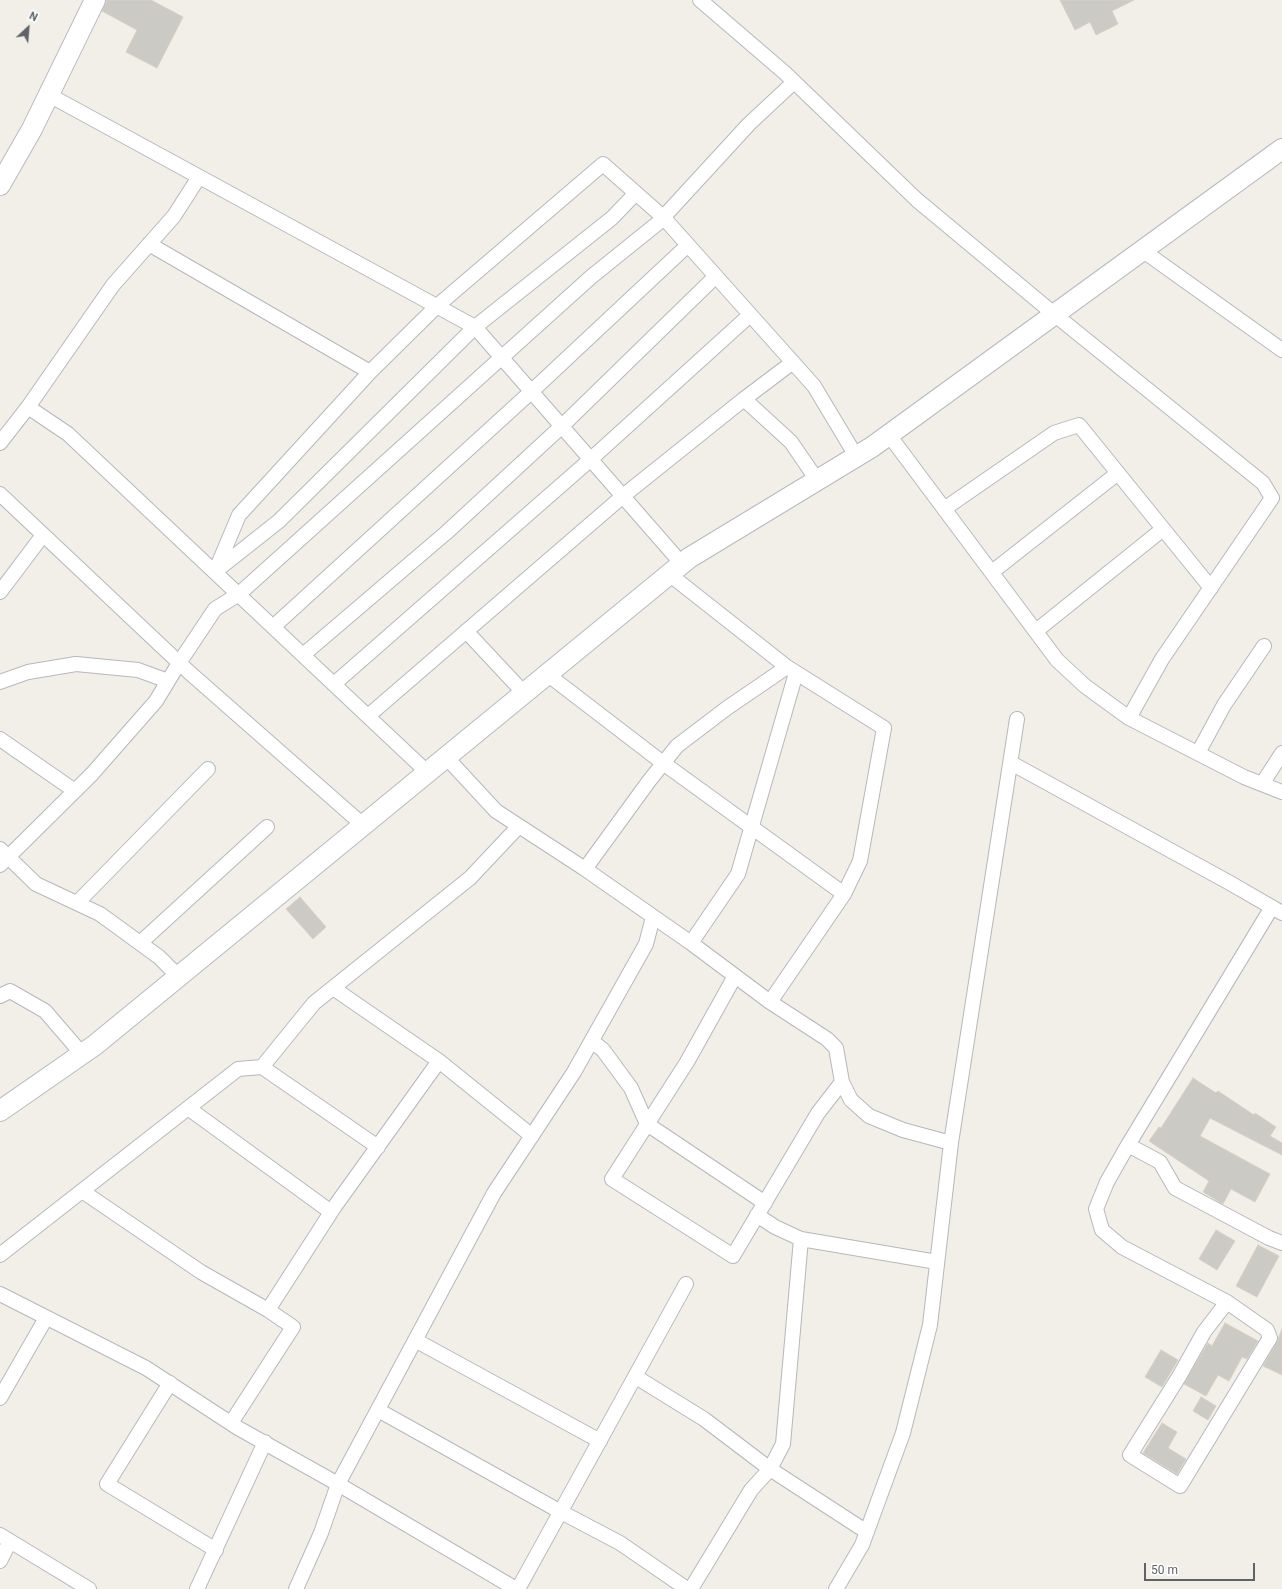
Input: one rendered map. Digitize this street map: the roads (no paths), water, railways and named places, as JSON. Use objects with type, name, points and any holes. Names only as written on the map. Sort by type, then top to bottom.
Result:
[{"type":"street","points":[[0,185],[32,130],[95,0]]},
{"type":"street","points":[[700,0],[794,82],[918,200],[1054,314],[1263,483],[1272,498],[1162,659],[1129,718]]},
{"type":"street","points":[[178,976],[159,956],[100,914],[36,884],[3,857],[92,774],[156,701],[178,663],[215,609],[239,594],[503,358],[591,277],[663,218],[749,124],[794,82]]},
{"type":"street","points":[[49,95],[476,327],[623,496],[676,569],[792,670],[884,728],[860,861],[844,894],[770,1002]]},
{"type":"street","points":[[0,1111],[82,1054],[689,558],[889,435],[1282,149]]},
{"type":"street","points":[[215,572],[240,515],[370,372],[437,306],[603,164],[663,218],[814,386],[856,456]]},
{"type":"street","points":[[0,443],[28,407],[113,285],[174,216],[199,177]]},
{"type":"street","points":[[215,572],[280,521],[476,327],[612,218],[636,193]]},
{"type":"street","points":[[149,244],[370,372]]},
{"type":"street","points":[[274,627],[532,391],[688,245]]},
{"type":"street","points":[[1142,250],[1282,350]]},
{"type":"street","points":[[303,655],[447,532],[562,426],[716,276]]},
{"type":"street","points":[[334,684],[591,459],[750,315]]},
{"type":"street","points":[[368,716],[623,496],[744,399],[793,362]]},
{"type":"street","points":[[744,399],[791,442],[817,480]]},
{"type":"street","points":[[28,407],[68,434],[427,772]]},
{"type":"street","points":[[944,509],[1054,433],[1079,425],[1211,588]]},
{"type":"street","points":[[889,435],[1057,660],[1085,686],[1129,718],[1244,777],[1282,792]]},
{"type":"street","points":[[992,572],[1118,474]]},
{"type":"street","points":[[0,494],[178,663],[363,825]]},
{"type":"street","points":[[1036,631],[1163,529]]},
{"type":"street","points":[[0,592],[43,535]]},
{"type":"street","points":[[466,631],[524,693]]},
{"type":"street","points":[[1198,753],[1224,705],[1264,646]]},
{"type":"street","points":[[0,682],[28,672],[76,664],[138,670],[168,681]]},
{"type":"street","points":[[585,869],[677,746],[727,708],[792,670]]},
{"type":"street","points":[[691,943],[738,874],[752,827],[792,670]]},
{"type":"street","points":[[547,674],[663,763],[844,894]]},
{"type":"street","points":[[836,1589],[862,1544],[903,1433],[922,1362],[930,1325],[951,1143],[1017,719]]},
{"type":"street","points":[[0,740],[75,791]]},
{"type":"street","points":[[1262,784],[1282,752]]},
{"type":"street","points":[[446,757],[496,811],[585,869],[691,943],[770,1002],[827,1039],[836,1048],[842,1082],[851,1100],[869,1116],[902,1130],[951,1143]]},
{"type":"street","points":[[1010,763],[1224,879],[1277,910],[1128,1145],[1107,1182],[1096,1209],[1102,1230],[1122,1247],[1227,1302],[1268,1330],[1270,1338],[1180,1486],[1130,1455],[1180,1375],[1204,1332],[1227,1302]]},
{"type":"street","points":[[76,903],[208,768]]},
{"type":"street","points":[[262,1067],[314,1003],[470,878],[518,826]]},
{"type":"street","points":[[140,943],[267,827]]},
{"type":"street","points":[[296,1589],[321,1533],[338,1484],[494,1193],[574,1072],[646,944],[653,917]]},
{"type":"street","points":[[735,976],[687,1062],[612,1179],[734,1256],[818,1113],[842,1082]]},
{"type":"street","points":[[333,988],[439,1061],[532,1136]]},
{"type":"street","points":[[0,996],[10,991],[45,1011],[82,1054]]},
{"type":"street","points":[[592,1041],[603,1050],[631,1088],[648,1124],[765,1203]]},
{"type":"street","points":[[268,1310],[331,1212],[439,1061]]},
{"type":"street","points":[[0,1256],[238,1069],[262,1067],[378,1146]]},
{"type":"street","points":[[188,1108],[331,1212]]},
{"type":"street","points":[[1128,1145],[1160,1162],[1175,1188],[1269,1238],[1282,1243]]},
{"type":"street","points":[[82,1191],[201,1272],[268,1310],[293,1328],[231,1423]]},
{"type":"street","points":[[757,1215],[775,1227],[801,1239],[937,1262]]},
{"type":"street","points":[[691,1589],[751,1490],[770,1469],[784,1444],[801,1239]]},
{"type":"street","points":[[0,1294],[146,1368],[231,1423],[517,1589],[600,1442],[686,1284]]},
{"type":"street","points":[[0,1398],[46,1318]]},
{"type":"street","points":[[415,1340],[600,1442]]},
{"type":"street","points":[[636,1377],[704,1419],[770,1469],[867,1532]]},
{"type":"street","points":[[170,1384],[107,1484],[216,1550]]},
{"type":"street","points":[[378,1410],[561,1512],[620,1543],[687,1589]]},
{"type":"street","points":[[197,1589],[265,1442]]},
{"type":"street","points":[[0,1561],[5,1538],[89,1589]]}]
